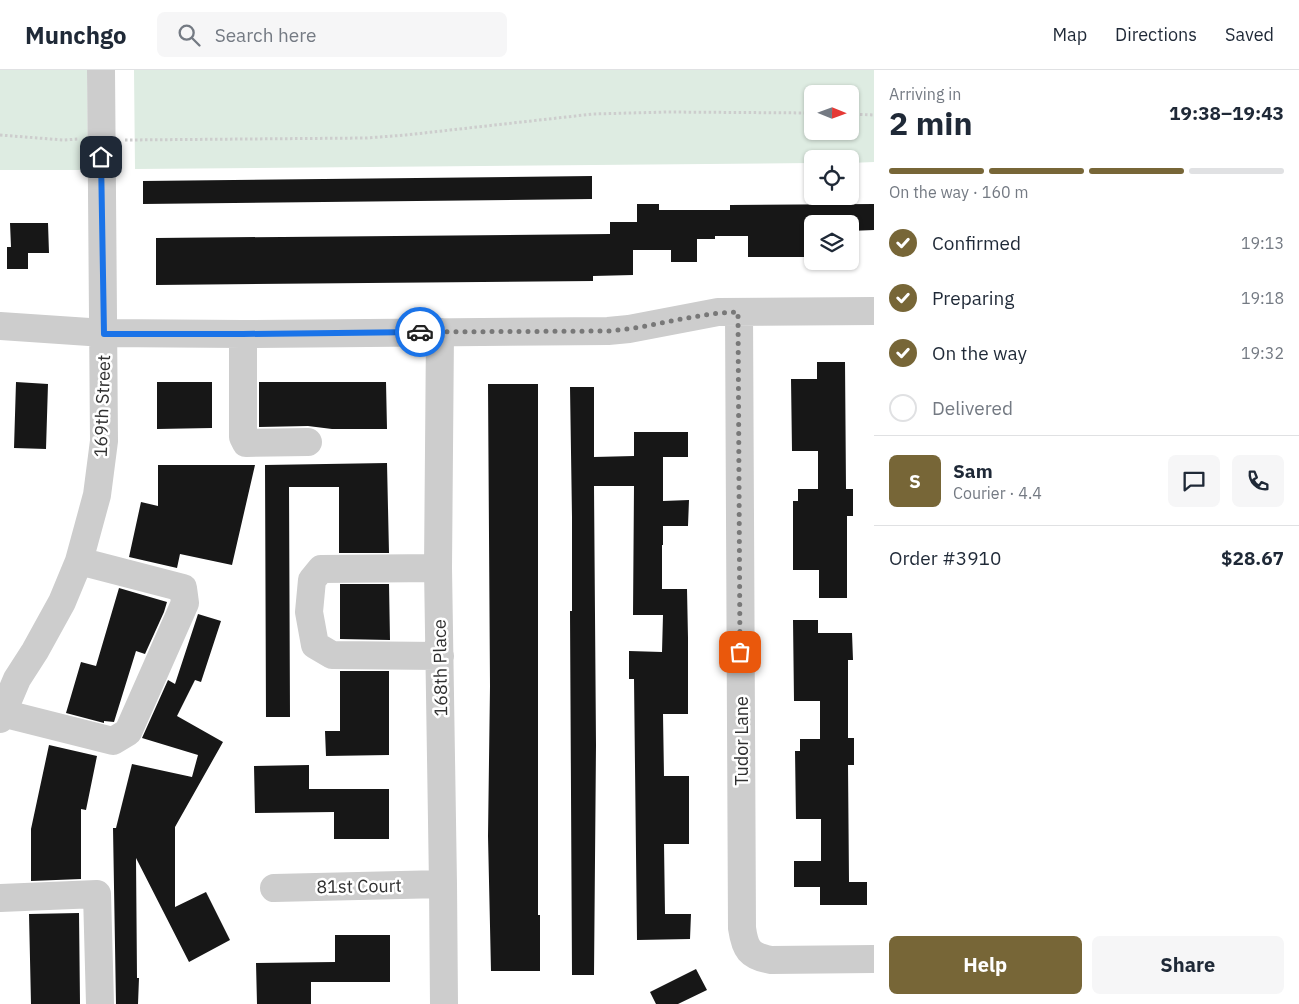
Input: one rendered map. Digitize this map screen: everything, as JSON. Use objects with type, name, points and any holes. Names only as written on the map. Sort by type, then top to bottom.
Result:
[{"type":"street","name":"169th Street","points":[[1,716],[8,675],[35,651],[62,602],[79,562],[97,495],[104,441],[101,70]]},
{"type":"street","points":[[0,326],[104,334],[608,331],[629,329],[704,314],[874,311]]},
{"type":"street","name":"Tudor Lane","points":[[738,312],[743,938],[752,954],[771,960],[874,959]]},
{"type":"street","name":"168th Place","points":[[440,332],[438,568],[444,1004]]},
{"type":"street","points":[[243,334],[243,437],[246,443],[308,442]]},
{"type":"street","points":[[1,716],[113,741],[128,732],[185,603],[183,588],[79,562]]},
{"type":"street","points":[[438,568],[322,569],[312,580],[309,612],[315,645],[332,655],[440,656]]},
{"type":"street","name":"81st Court","points":[[274,888],[443,884]]},
{"type":"street","points":[[0,898],[97,894],[100,1004]]},
{"type":"path","points":[[0,135],[62,140],[101,138],[130,140],[366,138],[593,114],[804,113]]},
{"type":"path","points":[[859,114],[874,115]]},
{"type":"shaded area","points":[[0,70],[87,70],[88,170],[0,170]]},
{"type":"shaded area","points":[[134,70],[874,70],[874,162],[859,163],[859,150],[804,150],[804,163],[135,169]]},
{"type":"building","points":[[592,176],[592,199],[143,204],[143,181]]},
{"type":"building","points":[[637,204],[659,204],[659,210],[730,210],[730,205],[874,204],[874,230],[859,231],[859,215],[804,215],[804,257],[748,257],[748,236],[715,236],[715,239],[697,239],[697,262],[671,262],[671,250],[633,250],[633,275],[593,276],[593,281],[156,285],[156,238],[610,234],[610,222],[637,222]]},
{"type":"building","points":[[10,223],[48,223],[49,253],[28,253],[28,269],[7,269],[7,247],[11,247]]},
{"type":"building","points":[[817,362],[845,362],[846,489],[853,489],[853,516],[847,516],[847,598],[819,598],[819,570],[793,570],[793,501],[798,501],[798,489],[818,489],[818,451],[792,451],[791,379],[817,379]]},
{"type":"building","points":[[16,382],[48,384],[46,449],[14,448]]},
{"type":"building","points":[[157,382],[212,382],[212,428],[157,429]]},
{"type":"building","points":[[259,382],[386,382],[387,429],[332,429],[308,426],[259,427]]},
{"type":"building","points":[[488,384],[538,384],[538,915],[540,915],[540,971],[491,971],[488,836],[490,686]]},
{"type":"building","points":[[570,387],[594,387],[594,457],[634,456],[634,432],[688,432],[688,457],[663,457],[663,501],[689,500],[688,526],[663,526],[662,589],[687,589],[688,714],[663,714],[664,776],[689,776],[689,844],[664,844],[665,914],[691,914],[690,939],[637,940],[634,679],[629,679],[629,651],[662,652],[663,615],[633,615],[634,486],[594,486],[596,745],[594,975],[572,975],[570,611],[572,611],[572,517]]},
{"type":"building","points":[[387,463],[389,553],[339,553],[339,487],[289,487],[290,717],[266,717],[265,465]]},
{"type":"building","points":[[158,465],[255,465],[232,565],[180,554],[177,568],[129,557],[141,502],[158,506]]},
{"type":"building","points":[[340,584],[389,584],[390,640],[340,639]]},
{"type":"building","points":[[119,588],[167,602],[145,654],[136,651],[114,722],[104,721],[104,723],[66,713],[81,662],[96,666]]},
{"type":"building","points":[[198,614],[221,621],[201,682],[195,680],[177,716],[223,742],[175,827],[175,907],[206,892],[230,940],[189,962],[136,858],[138,1004],[116,1004],[113,828],[116,828],[132,764],[192,777],[198,755],[142,738],[168,680],[175,684]]},
{"type":"building","points":[[793,620],[818,620],[818,633],[852,633],[853,660],[848,660],[848,738],[854,738],[854,765],[848,765],[849,882],[867,882],[867,905],[820,905],[820,887],[794,887],[794,861],[821,861],[821,819],[796,819],[795,751],[800,751],[800,739],[820,739],[820,701],[794,701]]},
{"type":"building","points":[[340,671],[389,671],[389,755],[326,756],[325,731],[340,731]]},
{"type":"building","points":[[49,745],[97,756],[86,810],[81,809],[81,879],[31,881],[31,829]]},
{"type":"building","points":[[309,765],[309,789],[389,789],[389,839],[334,839],[334,812],[255,813],[254,766]]},
{"type":"building","points":[[79,913],[80,1004],[31,1004],[29,914]]},
{"type":"building","points":[[335,935],[390,935],[390,982],[311,982],[311,1004],[257,1004],[256,963],[335,962]]},
{"type":"building","points":[[696,969],[707,990],[678,1004],[656,1004],[650,992]]},
{"type":"way so far","points":[[420,332],[608,331],[629,329],[704,314],[738,312],[740,652]]},
{"type":"route","points":[[101,157],[104,334],[420,332]]}]
